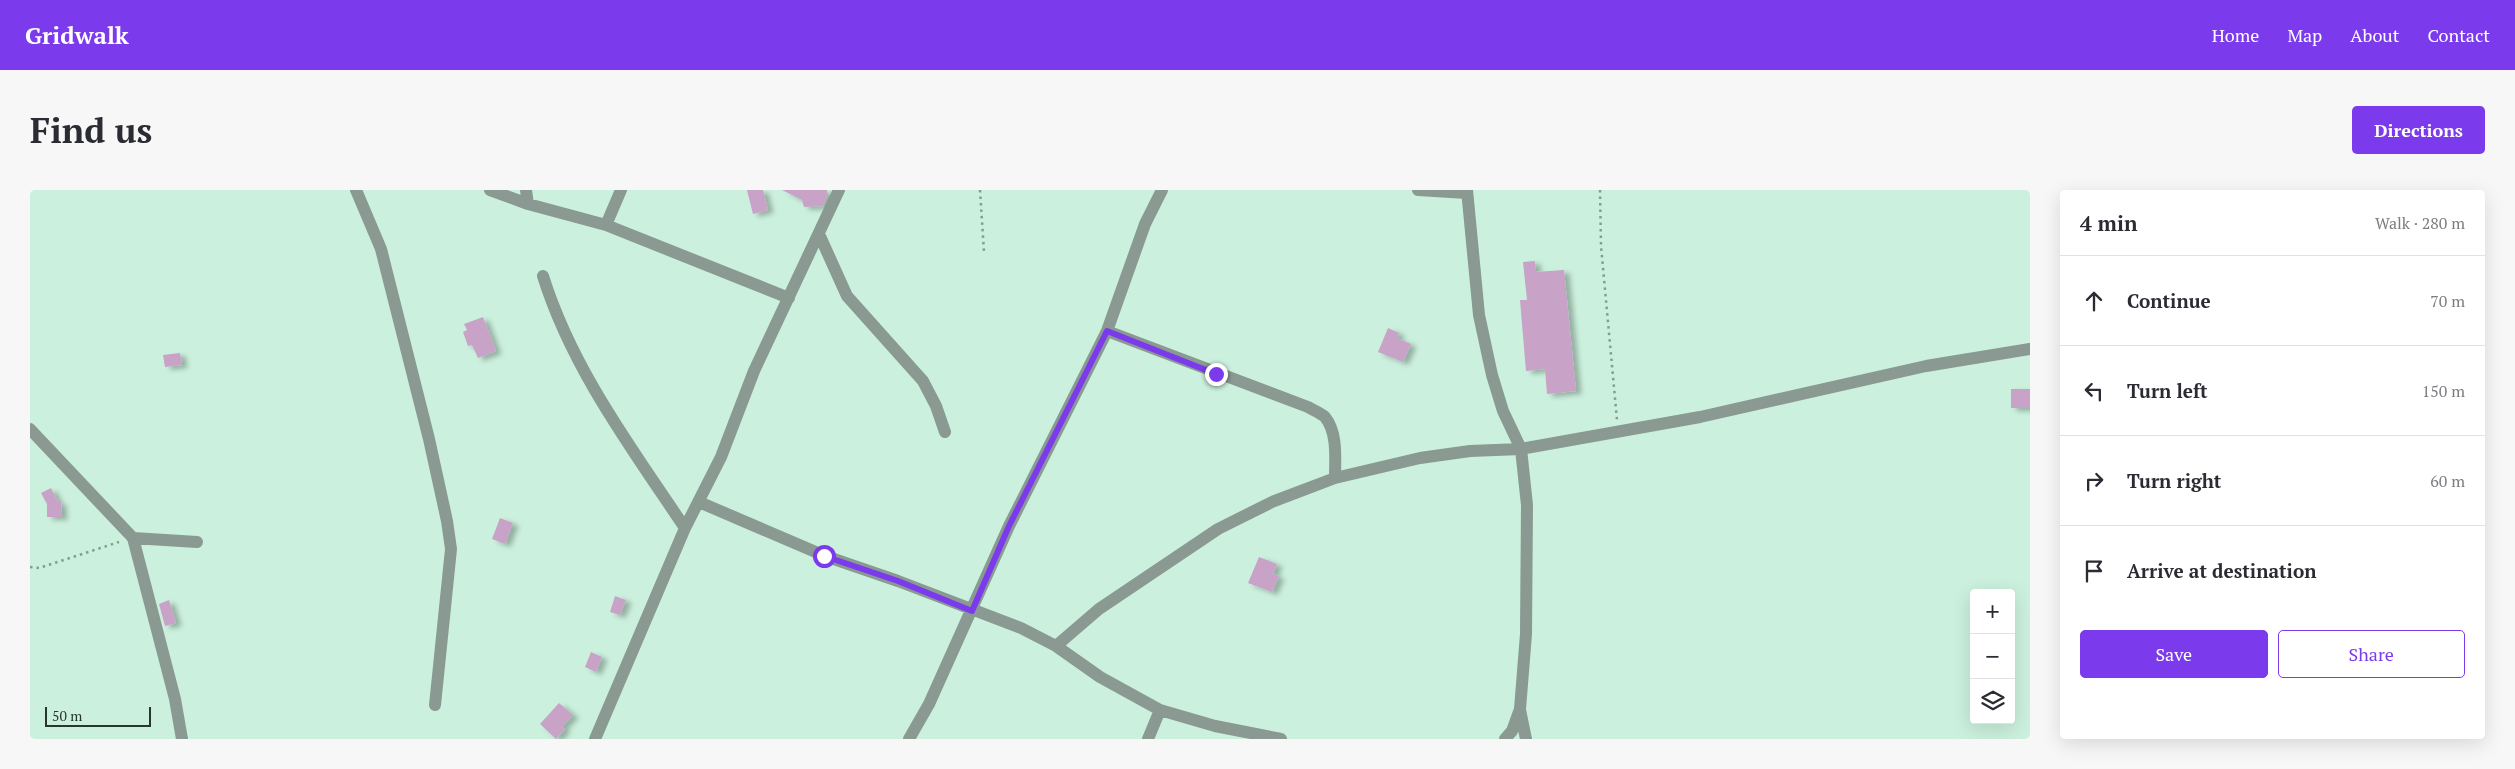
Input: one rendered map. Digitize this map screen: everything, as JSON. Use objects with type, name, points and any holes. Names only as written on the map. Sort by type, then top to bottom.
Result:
[{"type":"street","points":[[356,190],[381,249],[430,439],[447,521],[451,549],[434,705]]},
{"type":"street","points":[[490,190],[528,204],[606,225],[789,298]]},
{"type":"street","points":[[526,190],[528,204]]},
{"type":"street","points":[[606,225],[621,190]]},
{"type":"street","points":[[595,739],[685,528],[721,457],[754,372],[839,190]]},
{"type":"street","points":[[910,739],[929,704],[1009,526],[1107,331],[1145,224],[1162,190]]},
{"type":"street","points":[[1418,190],[1467,192],[1479,316],[1488,358],[1503,411],[1521,449],[1527,505],[1526,634],[1520,709],[1512,731],[1506,739]]},
{"type":"street","points":[[819,234],[847,296],[923,381],[936,406],[945,432]]},
{"type":"street","points":[[543,276],[551,302],[583,370],[685,528]]},
{"type":"street","points":[[1107,331],[1308,407],[1324,416],[1331,430],[1334,447],[1335,478]]},
{"type":"street","points":[[1056,646],[1099,610],[1218,529],[1272,502],[1335,478],[1420,458],[1470,452],[1521,449],[1618,432],[1700,416],[1926,366],[2030,349]]},
{"type":"street","points":[[30,429],[133,538],[175,699],[182,739]]},
{"type":"street","points":[[698,502],[824,556],[898,581],[972,611],[1021,628],[1056,646],[1100,677],[1160,710],[1216,726],[1281,739]]},
{"type":"street","points":[[133,538],[197,542]]},
{"type":"street","points":[[1520,709],[1526,739]]},
{"type":"street","points":[[1148,739],[1160,710]]},
{"type":"path","points":[[980,190],[984,252]]},
{"type":"path","points":[[1600,190],[1601,246],[1618,432]]},
{"type":"path","points":[[30,567],[40,568],[133,538]]},
{"type":"building","points":[[747,190],[763,190],[768,210],[753,214]]},
{"type":"building","points":[[782,190],[827,190],[827,196],[823,206],[804,207],[802,200]]},
{"type":"building","points":[[1535,261],[1536,272],[1564,270],[1576,391],[1547,394],[1545,369],[1526,371],[1520,300],[1527,300],[1523,262]]},
{"type":"building","points":[[483,317],[496,351],[478,358],[472,345],[468,346],[463,332],[467,330],[464,324]]},
{"type":"building","points":[[1388,328],[1399,333],[1397,338],[1411,344],[1403,362],[1378,352]]},
{"type":"building","points":[[180,353],[182,365],[165,367],[163,355]]},
{"type":"building","points":[[2011,389],[2030,389],[2030,408],[2011,408]]},
{"type":"building","points":[[51,488],[58,502],[61,502],[62,517],[47,517],[47,504],[41,493]]},
{"type":"building","points":[[500,518],[513,523],[505,544],[492,539]]},
{"type":"building","points":[[1259,557],[1277,564],[1273,574],[1279,576],[1272,592],[1248,583]]},
{"type":"building","points":[[615,596],[626,600],[620,615],[610,612]]},
{"type":"building","points":[[169,600],[176,623],[165,626],[159,604]]},
{"type":"building","points":[[591,652],[602,657],[596,672],[585,667]]},
{"type":"building","points":[[559,703],[573,715],[562,727],[565,729],[556,739],[540,724]]},
{"type":"route","points":[[824,556],[898,581],[972,611],[1009,526],[1107,331],[1216,374]]}]
